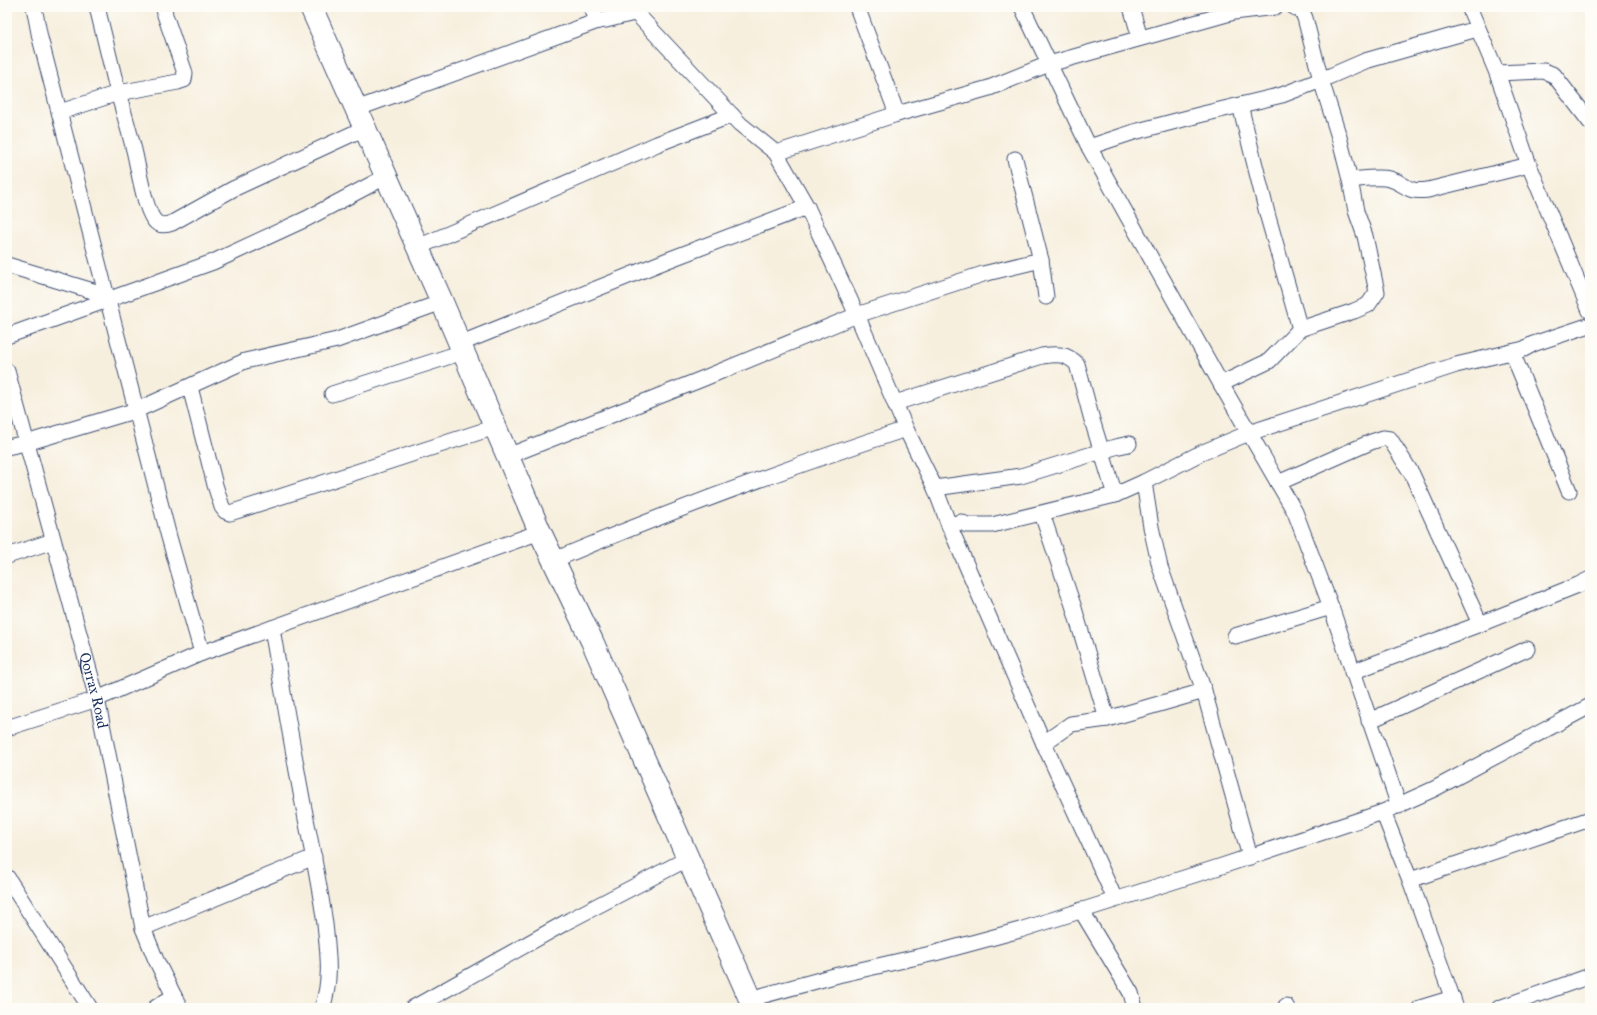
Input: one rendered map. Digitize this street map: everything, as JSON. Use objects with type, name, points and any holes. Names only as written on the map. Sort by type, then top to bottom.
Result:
[{"type":"main road","points":[[311,7],[442,302],[540,532],[689,858],[752,1004]]},
{"type":"street","points":[[34,7],[169,537],[202,653]]},
{"type":"street","points":[[97,7],[143,192],[149,210],[156,223],[162,225],[172,223],[360,119],[598,21],[634,13],[637,14],[740,124],[776,153],[807,207],[857,315],[906,430],[935,488],[948,525],[1044,744],[1116,899]]},
{"type":"street","points":[[60,112],[118,93],[184,80],[185,73],[165,15],[164,7]]},
{"type":"street","points":[[591,7],[596,20],[598,21]]},
{"type":"street","points":[[857,7],[897,114]]},
{"type":"street","points":[[1022,7],[1089,147],[1221,384],[1295,512],[1331,607],[1399,806]]},
{"type":"street","points":[[1131,7],[1140,38]]},
{"type":"street","points":[[776,153],[897,114],[989,88],[1049,64],[1234,12],[1275,7]]},
{"type":"street","points":[[1221,384],[1269,362],[1300,329],[1368,305],[1377,292],[1365,236],[1356,211],[1339,137],[1321,80],[1305,18],[1301,10],[1296,7]]},
{"type":"street","points":[[1469,7],[1477,29],[1497,73],[1529,165],[1590,311]]},
{"type":"street","points":[[1089,147],[1141,130],[1282,95],[1365,61],[1477,29]]},
{"type":"street","points":[[1497,73],[1544,71],[1554,75],[1590,122]]},
{"type":"street","points":[[1240,105],[1268,217],[1300,329]]},
{"type":"street","points":[[418,247],[657,144],[732,115]]},
{"type":"street","points":[[1015,159],[1041,260],[1046,297]]},
{"type":"street","points":[[1350,180],[1385,178],[1409,190],[1418,191],[1428,190],[1529,165]]},
{"type":"street","points":[[7,336],[107,298],[213,262],[306,219],[387,176]]},
{"type":"street","points":[[332,394],[461,348],[689,252],[807,207]]},
{"type":"street","points":[[508,456],[702,380],[857,315],[983,274],[1041,260]]},
{"type":"street","points":[[7,265],[107,298]]},
{"type":"street","points":[[7,447],[26,443],[136,410],[245,361],[337,340],[442,302]]},
{"type":"street","points":[[948,525],[961,522],[967,525],[992,525],[1042,514],[1115,494],[1144,482],[1201,453],[1250,433],[1456,365],[1524,349],[1533,344],[1590,325]]},
{"type":"street","points":[[1512,352],[1569,491]]},
{"type":"street","points":[[895,403],[1042,356],[1056,354],[1064,355],[1072,359],[1077,364],[1092,420],[1115,494]]},
{"type":"street","name":"Qorrax Road","points":[[7,371],[97,699],[143,928],[156,960],[177,1002]]},
{"type":"street","points":[[190,387],[222,507],[225,511],[230,513],[495,427]]},
{"type":"street","points":[[554,560],[636,526],[831,454],[906,430]]},
{"type":"street","points":[[1278,483],[1371,442],[1383,438],[1390,439],[1412,474],[1480,624]]},
{"type":"street","points":[[935,488],[1021,476],[1129,444]]},
{"type":"street","points":[[1144,482],[1151,527],[1160,567],[1204,691],[1250,857]]},
{"type":"street","points":[[1042,514],[1073,605],[1107,719]]},
{"type":"street","points":[[7,728],[97,699],[202,653],[540,532]]},
{"type":"street","points":[[7,556],[53,541]]},
{"type":"street","points":[[1352,672],[1480,624],[1590,579]]},
{"type":"street","points":[[1235,636],[1331,607]]},
{"type":"street","points":[[272,628],[321,891],[329,975],[326,998],[322,1008]]},
{"type":"street","points":[[1369,721],[1527,649]]},
{"type":"street","points":[[1044,744],[1050,738],[1071,724],[1107,719],[1204,691]]},
{"type":"street","points":[[752,1004],[838,975],[942,951],[1020,930],[1250,857],[1383,812],[1399,806],[1590,706]]},
{"type":"street","points":[[1383,812],[1410,880],[1454,1003],[1420,1008]]},
{"type":"street","points":[[1410,880],[1590,819]]},
{"type":"street","points":[[143,928],[314,857]]},
{"type":"street","points":[[413,1008],[570,920],[689,858]]},
{"type":"street","points":[[7,877],[90,1008]]},
{"type":"street","points":[[1081,910],[1131,993],[1135,1008]]},
{"type":"street","points":[[1499,1008],[1590,976]]},
{"type":"street","points":[[155,1008],[177,1002]]}]
